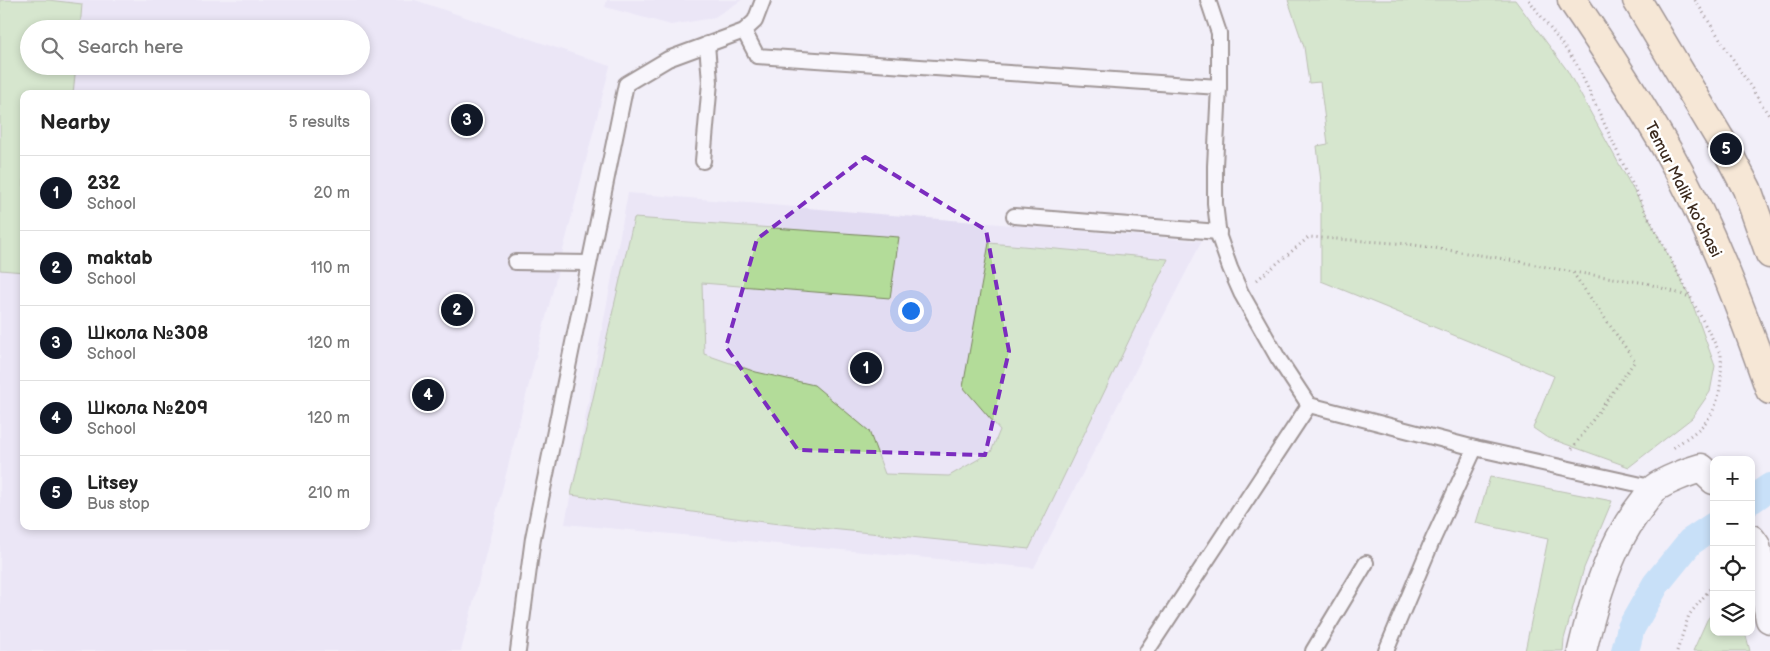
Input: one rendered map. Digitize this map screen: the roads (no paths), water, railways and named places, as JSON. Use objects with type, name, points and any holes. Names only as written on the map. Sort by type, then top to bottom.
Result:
[{"type":"highway","name":"Temur Malik ko'chasi","points":[[1572,0],[1632,92],[1670,155],[1702,219],[1731,285],[1770,390]]},
{"type":"highway","points":[[1637,0],[1716,130],[1747,189],[1770,254]]},
{"type":"highway","points":[[1747,189],[1770,211]]},
{"type":"street","points":[[1582,651],[1600,591],[1619,539],[1635,513],[1655,488],[1701,468],[1710,476]]},
{"type":"street","points":[[1754,546],[1770,619]]},
{"type":"lane","points":[[518,651],[533,538],[626,84],[668,59],[744,31],[755,21],[763,0]]},
{"type":"lane","points":[[1208,0],[1219,33],[1219,87],[1215,166],[1215,203],[1219,232],[1230,268],[1242,293],[1278,358],[1308,405],[1475,448],[1655,488]]},
{"type":"lane","points":[[744,31],[757,56],[1219,87]]},
{"type":"lane","points":[[703,161],[710,82],[708,44]]},
{"type":"lane","points":[[1014,216],[1219,232]]},
{"type":"lane","points":[[515,262],[589,263]]},
{"type":"lane","points":[[1147,651],[1308,405]]},
{"type":"lane","points":[[1386,651],[1433,538],[1475,448]]},
{"type":"lane","points":[[1313,651],[1366,563]]},
{"type":"waterway","points":[[1755,497],[1770,487]]},
{"type":"waterway","points":[[1625,651],[1631,628],[1656,584],[1690,542],[1710,529]]},
{"type":"place","name":"Школа №308","points":[[467,120]]},
{"type":"place","name":"Litsey","points":[[1726,149]]},
{"type":"place","name":"maktab","points":[[457,310]]},
{"type":"place","name":"232","points":[[866,368]]},
{"type":"place","name":"Школа №209","points":[[428,395]]}]
